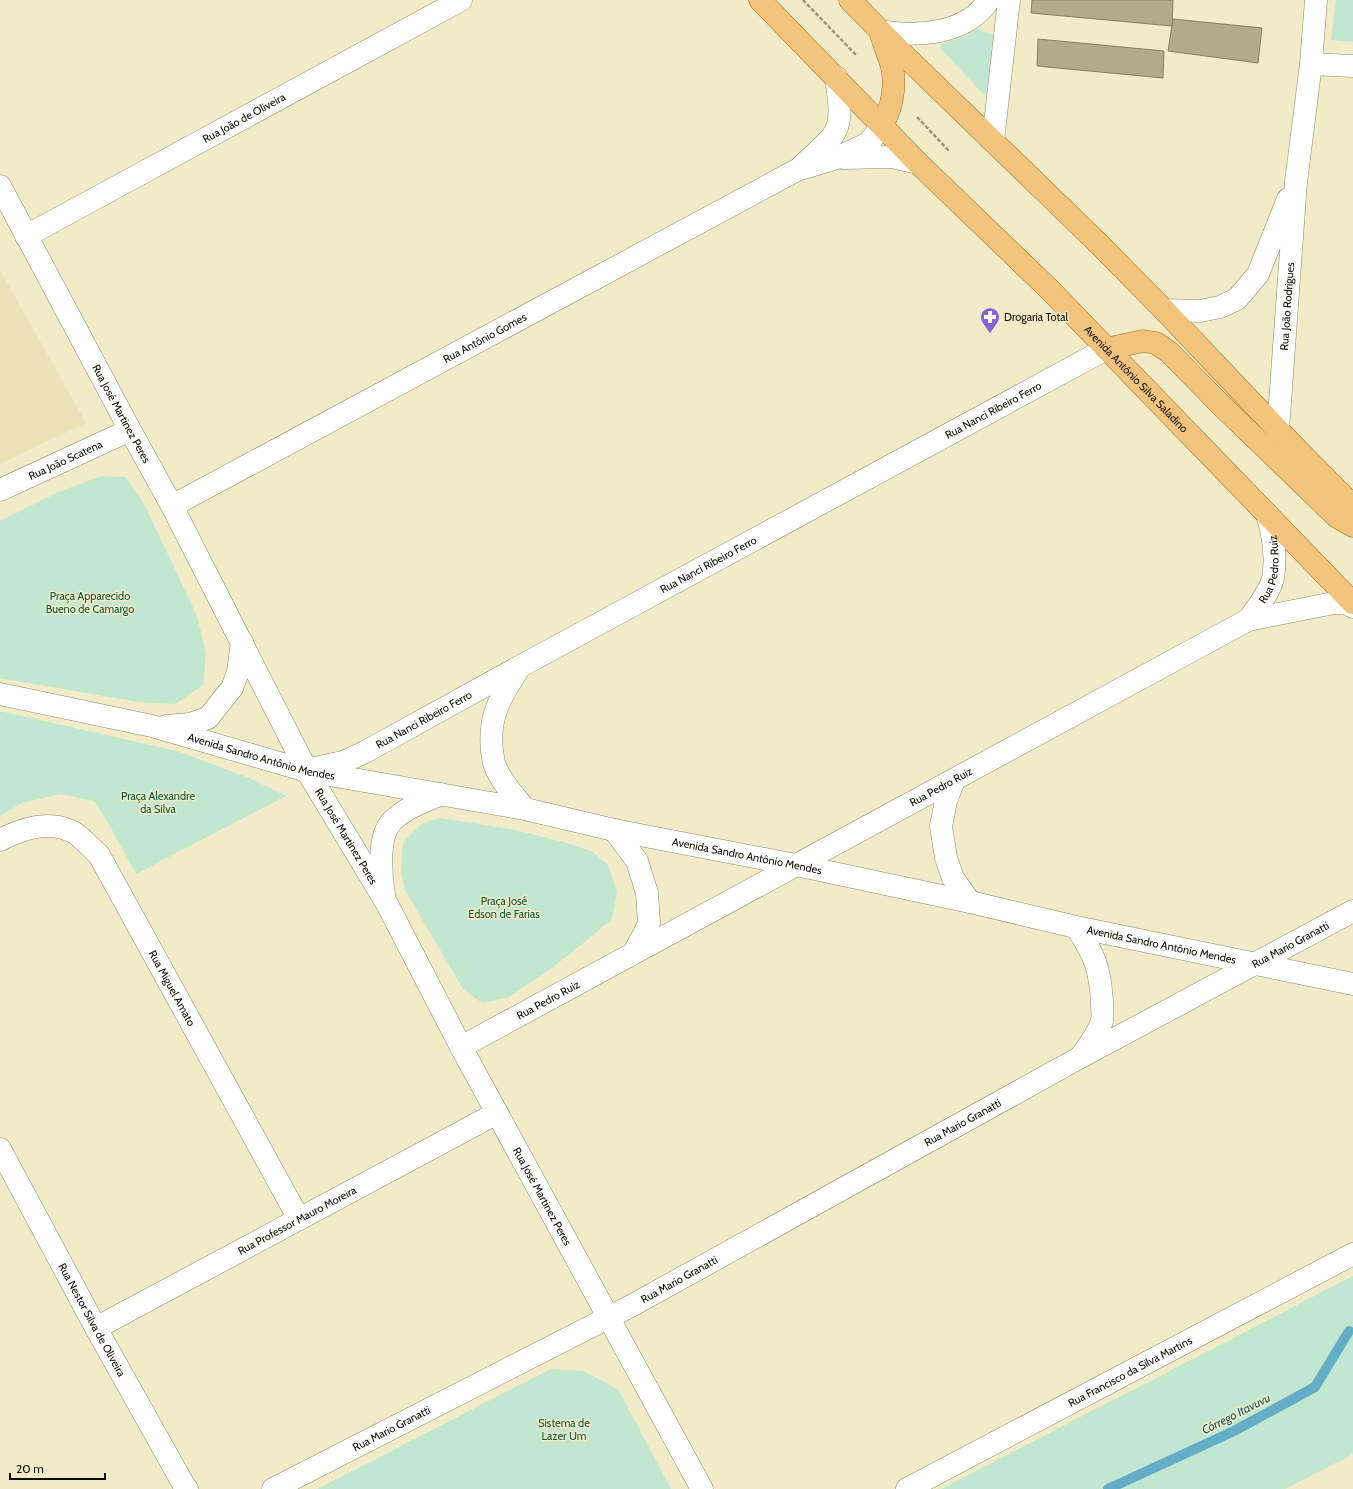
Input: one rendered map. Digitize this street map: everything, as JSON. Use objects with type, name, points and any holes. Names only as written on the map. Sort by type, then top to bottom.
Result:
[{"type":"main road","name":"Avenida Antônio Silva Saladino","points":[[760,0],[918,163],[1049,289],[1353,603]]},
{"type":"main road","points":[[850,0],[905,56],[1099,244],[1353,506]]},
{"type":"main road","points":[[880,31],[892,68],[893,85],[891,102],[886,119],[882,125]]},
{"type":"main road","points":[[1106,349],[1143,341],[1156,343],[1169,352],[1220,404],[1337,517],[1353,526]]},
{"type":"street","name":"Rua João de Oliveira","points":[[26,236],[461,0]]},
{"type":"street","points":[[880,31],[911,35],[950,29],[966,21],[983,9],[989,0]]},
{"type":"street","points":[[993,141],[1009,0]]},
{"type":"street","name":"Rua João Rodrigues","points":[[1278,430],[1296,182],[1311,64],[1316,0]]},
{"type":"street","points":[[1311,64],[1353,66]]},
{"type":"street","name":"Rua Antônio Gomes","points":[[797,170],[831,138],[835,131],[838,119],[839,98],[836,77]]},
{"type":"street","name":"Rua Antônio Gomes","points":[[172,506],[797,170],[834,159],[869,143],[882,125]]},
{"type":"street","name":"Rua Antônio Gomes","points":[[834,159],[892,157],[918,163]]},
{"type":"street","name":"Rua João Rodrigues","points":[[1164,310],[1200,311],[1220,307],[1237,299],[1258,274],[1296,182]]},
{"type":"street","name":"Rua José Martinez Peres","points":[[0,186],[172,506],[306,771],[386,902],[461,1047],[702,1489]]},
{"type":"street","name":"Rua Nanci Ribeiro Ferro","points":[[306,771],[343,762],[365,752],[1106,349]]},
{"type":"street","name":"Rua João Scatena","points":[[0,490],[130,430]]},
{"type":"street","name":"Rua Pedro Ruiz","points":[[1248,620],[1262,599],[1273,578],[1275,551],[1272,529],[1267,514]]},
{"type":"street","name":"Rua Pedro Ruiz","points":[[461,1047],[1248,620],[1334,603],[1346,604],[1353,607]]},
{"type":"street","points":[[152,726],[190,724],[208,718],[232,688],[238,672],[242,642]]},
{"type":"street","points":[[519,667],[502,695],[493,716],[491,739],[494,765],[504,782],[525,809]]},
{"type":"street","name":"Avenida Sandro Antônio Mendes","points":[[0,694],[152,726],[306,771],[525,809],[614,830],[796,865],[970,902],[1076,927],[1353,984]]},
{"type":"street","points":[[954,780],[946,801],[941,826],[946,858],[953,878],[970,902]]},
{"type":"street","name":"Rua José Martinez Peres","points":[[386,902],[381,875],[381,860],[388,826],[416,805],[441,794]]},
{"type":"street","name":"Rua Miguel Amato","points":[[0,840],[15,832],[48,825],[72,831],[99,855],[299,1219]]},
{"type":"street","points":[[614,830],[637,861],[647,893],[649,923],[634,952]]},
{"type":"street","name":"Rua Mario Granatti","points":[[273,1489],[609,1318],[1079,1058],[1353,911]]},
{"type":"street","name":"Rua Mario Granatti","points":[[1076,927],[1089,946],[1096,963],[1101,984],[1102,1020],[1095,1036],[1079,1058]]},
{"type":"street","name":"Rua Professor Mauro Moreira","points":[[96,1328],[497,1113]]},
{"type":"street","name":"Rua Nestor Silva de Oliveira","points":[[0,1149],[96,1328],[187,1489]]},
{"type":"street","name":"Rua Francisco da Silva Martins","points":[[907,1489],[1353,1254]]},
{"type":"shaded area","points":[[0,270],[86,423],[0,464]]},
{"type":"green space","points":[[1336,0],[1353,0],[1353,42],[1331,40]]},
{"type":"green space","points":[[976,28],[998,37],[990,92],[984,95],[940,48],[941,44],[966,36]]},
{"type":"green space","name":"Praça Apparecido Bueno de Camargo","points":[[101,476],[126,477],[146,508],[197,616],[206,653],[203,685],[175,704],[138,702],[0,678],[0,521],[59,492]]},
{"type":"green space","name":"Praça Alexandre da Silva","points":[[0,711],[177,751],[249,778],[286,796],[136,874],[111,828],[94,801],[60,794],[22,803],[0,816]]},
{"type":"green space","name":"Praça José Edson de Farias","points":[[441,818],[515,830],[571,844],[593,852],[608,865],[617,892],[612,919],[548,971],[509,997],[482,1003],[463,989],[405,890],[401,871],[403,842],[423,823]]},
{"type":"green space","points":[[1353,1276],[1353,1454],[1285,1489],[941,1489]]},
{"type":"green space","name":"Sistema de Lazer Um","points":[[551,1369],[583,1371],[618,1389],[671,1489],[317,1489]]},
{"type":"building","points":[[1032,0],[1173,0],[1172,26],[1031,13]]},
{"type":"building","points":[[1173,19],[1262,28],[1258,63],[1168,51]]},
{"type":"building","points":[[1038,39],[1164,51],[1163,78],[1037,66]]},
{"type":"waterway","name":"Córrego Itavuvu","points":[[1108,1489],[1234,1431],[1315,1387],[1349,1331]]},
{"type":"place","name":"Drogaria Total","points":[[990,334]]}]
